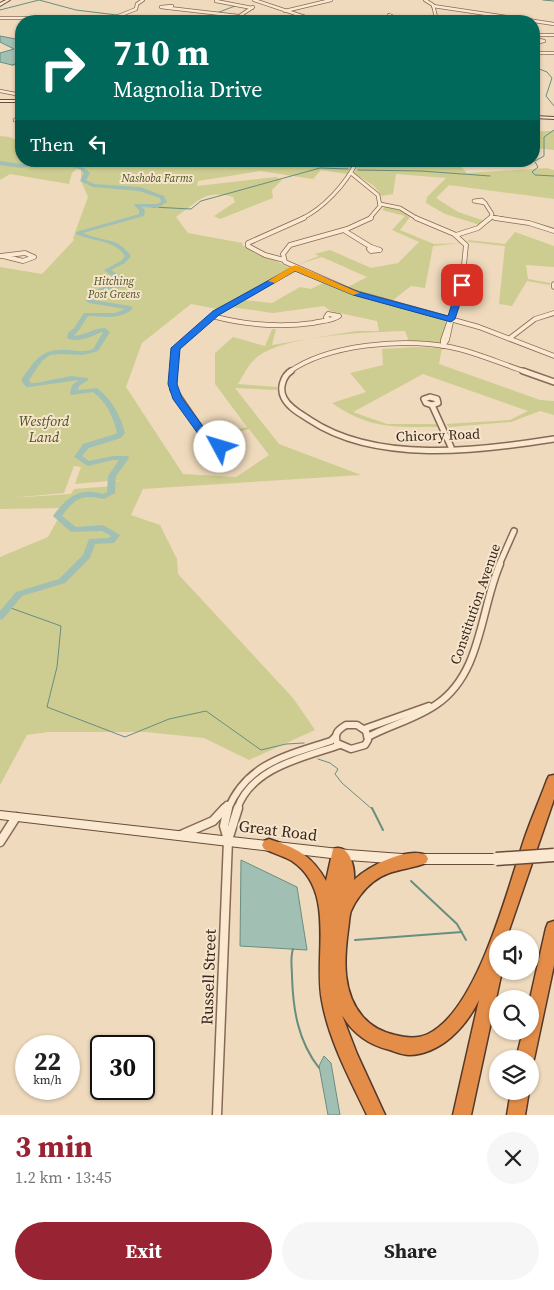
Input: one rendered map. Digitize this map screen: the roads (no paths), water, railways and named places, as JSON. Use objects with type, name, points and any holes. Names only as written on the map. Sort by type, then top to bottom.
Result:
[{"type":"highway","points":[[504,930],[533,835],[554,780]]},
{"type":"highway","points":[[269,845],[301,859],[318,878],[325,895],[327,932],[326,977],[331,1004],[347,1051],[376,1115]]},
{"type":"highway","points":[[338,854],[346,865],[338,962],[343,1000],[349,1012],[364,1029],[382,1040],[405,1046],[426,1044],[447,1033],[457,1022],[478,987],[512,902]]},
{"type":"highway","points":[[327,932],[338,854]]},
{"type":"highway","points":[[342,918],[353,892],[368,876],[387,866],[421,860]]},
{"type":"highway","points":[[527,1050],[554,928]]},
{"type":"highway","points":[[462,1115],[492,980]]},
{"type":"highway","points":[[516,1115],[518,1100]]},
{"type":"main road","points":[[0,5],[8,0]]},
{"type":"main road","points":[[0,101],[15,101]]},
{"type":"main road","points":[[540,117],[554,118]]},
{"type":"main road","name":"Great Road","points":[[0,815],[338,854],[421,860],[554,856]]},
{"type":"street","points":[[123,15],[136,9],[137,4],[143,0]]},
{"type":"street","points":[[254,0],[257,5]]},
{"type":"street","points":[[282,11],[330,0]]},
{"type":"street","points":[[425,0],[433,6],[494,15]]},
{"type":"street","points":[[216,1],[252,8]]},
{"type":"street","points":[[240,15],[257,5],[263,5],[296,15]]},
{"type":"street","points":[[433,6],[437,15]]},
{"type":"street","points":[[169,8],[228,15]]},
{"type":"street","points":[[0,18],[15,18]]},
{"type":"street","points":[[540,22],[554,24]]},
{"type":"street","points":[[540,36],[554,35]]},
{"type":"street","points":[[540,53],[554,52]]},
{"type":"street","points":[[0,91],[15,95]]},
{"type":"street","points":[[354,167],[351,173],[314,213],[248,243],[251,249],[284,260],[295,268],[356,293],[451,319],[510,338],[554,356]]},
{"type":"street","points":[[351,173],[376,192],[380,204]]},
{"type":"street","points":[[456,235],[482,226],[491,217],[491,210],[486,203]]},
{"type":"street","points":[[284,260],[283,252],[290,246],[366,222],[380,204]]},
{"type":"street","points":[[380,204],[400,208],[422,221],[456,235],[464,242],[467,249],[462,285],[451,319],[449,333],[443,346]]},
{"type":"street","points":[[491,217],[529,222],[554,231]]},
{"type":"street","points":[[345,230],[372,248]]},
{"type":"street","points":[[27,253],[34,256],[22,261],[2,256],[27,253]]},
{"type":"street","points":[[210,443],[178,399],[172,384],[176,348],[212,316],[295,268]]},
{"type":"street","points":[[510,338],[535,319],[554,313]]},
{"type":"street","points":[[212,316],[240,324],[270,328],[328,320]]},
{"type":"street","name":"Chicory Road","points":[[554,382],[443,346],[375,347],[317,356],[301,362],[290,371],[283,381],[281,391],[288,404],[324,429],[348,440],[392,448],[451,448],[554,439]]},
{"type":"street","points":[[432,405],[451,448]]},
{"type":"street","name":"Constitution Avenue","points":[[228,840],[245,791],[260,777],[340,745],[351,749],[358,748],[367,742],[368,737],[436,704],[446,696],[469,667],[493,581],[514,531]]},
{"type":"street","name":"Constitution Avenue","points":[[228,840],[224,823],[230,799],[250,774],[274,760],[331,741],[337,731],[346,725],[354,725],[364,729],[413,715]]},
{"type":"street","points":[[364,729],[368,737]]},
{"type":"street","points":[[335,736],[340,745]]},
{"type":"street","points":[[181,835],[213,821],[230,799]]},
{"type":"street","points":[[0,842],[16,817]]},
{"type":"street","name":"Russell Street","points":[[217,1115],[228,840]]},
{"type":"waterway","points":[[0,10],[39,0],[76,10],[117,15]]},
{"type":"waterway","points":[[543,0],[554,1]]},
{"type":"waterway","points":[[211,15],[235,6]]},
{"type":"waterway","points":[[540,69],[547,72],[552,78],[546,96],[554,106]]},
{"type":"waterway","points":[[540,158],[544,156],[544,137],[554,130]]},
{"type":"waterway","points":[[0,163],[15,165]]},
{"type":"waterway","points":[[0,617],[19,594],[62,581],[87,556],[92,541],[111,541],[116,535],[103,528],[74,530],[57,516],[77,496],[96,494],[104,497],[111,493],[112,476],[125,458],[113,458],[88,464],[78,457],[86,446],[118,436],[121,433],[112,408],[94,390],[74,393],[76,385],[86,379],[71,378],[36,385],[29,385],[25,380],[40,359],[48,354],[55,352],[83,353],[96,350],[107,332],[103,329],[83,337],[70,338],[71,333],[77,329],[86,314],[115,315],[126,312],[130,308],[89,301],[100,289],[125,286],[124,281],[107,270],[123,262],[128,256],[118,245],[78,233],[142,215],[142,210],[137,205],[158,206],[164,202],[162,197],[140,189],[93,185],[83,181],[87,173],[77,167]]},
{"type":"waterway","points":[[538,167],[532,172],[535,175],[554,176]]},
{"type":"waterway","points":[[152,207],[191,209],[201,201],[320,168],[348,169]]},
{"type":"waterway","points":[[358,170],[421,171],[490,176]]},
{"type":"waterway","points":[[8,607],[61,626],[57,667],[47,707],[125,737],[169,719],[206,711],[261,750],[286,744],[304,743]]},
{"type":"waterway","points":[[318,759],[330,763],[338,769],[335,774],[342,783],[372,809]]},
{"type":"waterway","points":[[372,808],[383,830]]},
{"type":"waterway","points":[[411,881],[457,924],[462,932]]},
{"type":"waterway","points":[[355,940],[462,932]]},
{"type":"waterway","points":[[462,932],[466,940]]},
{"type":"waterway","points":[[293,949],[291,959],[295,1013],[301,1036],[319,1068]]},
{"type":"park label","name":"Nashoba Farms","points":[[157,178]]},
{"type":"park label","name":"Hitching Post Greens","points":[[114,287]]},
{"type":"park label","name":"Westford Land","points":[[44,430]]}]
